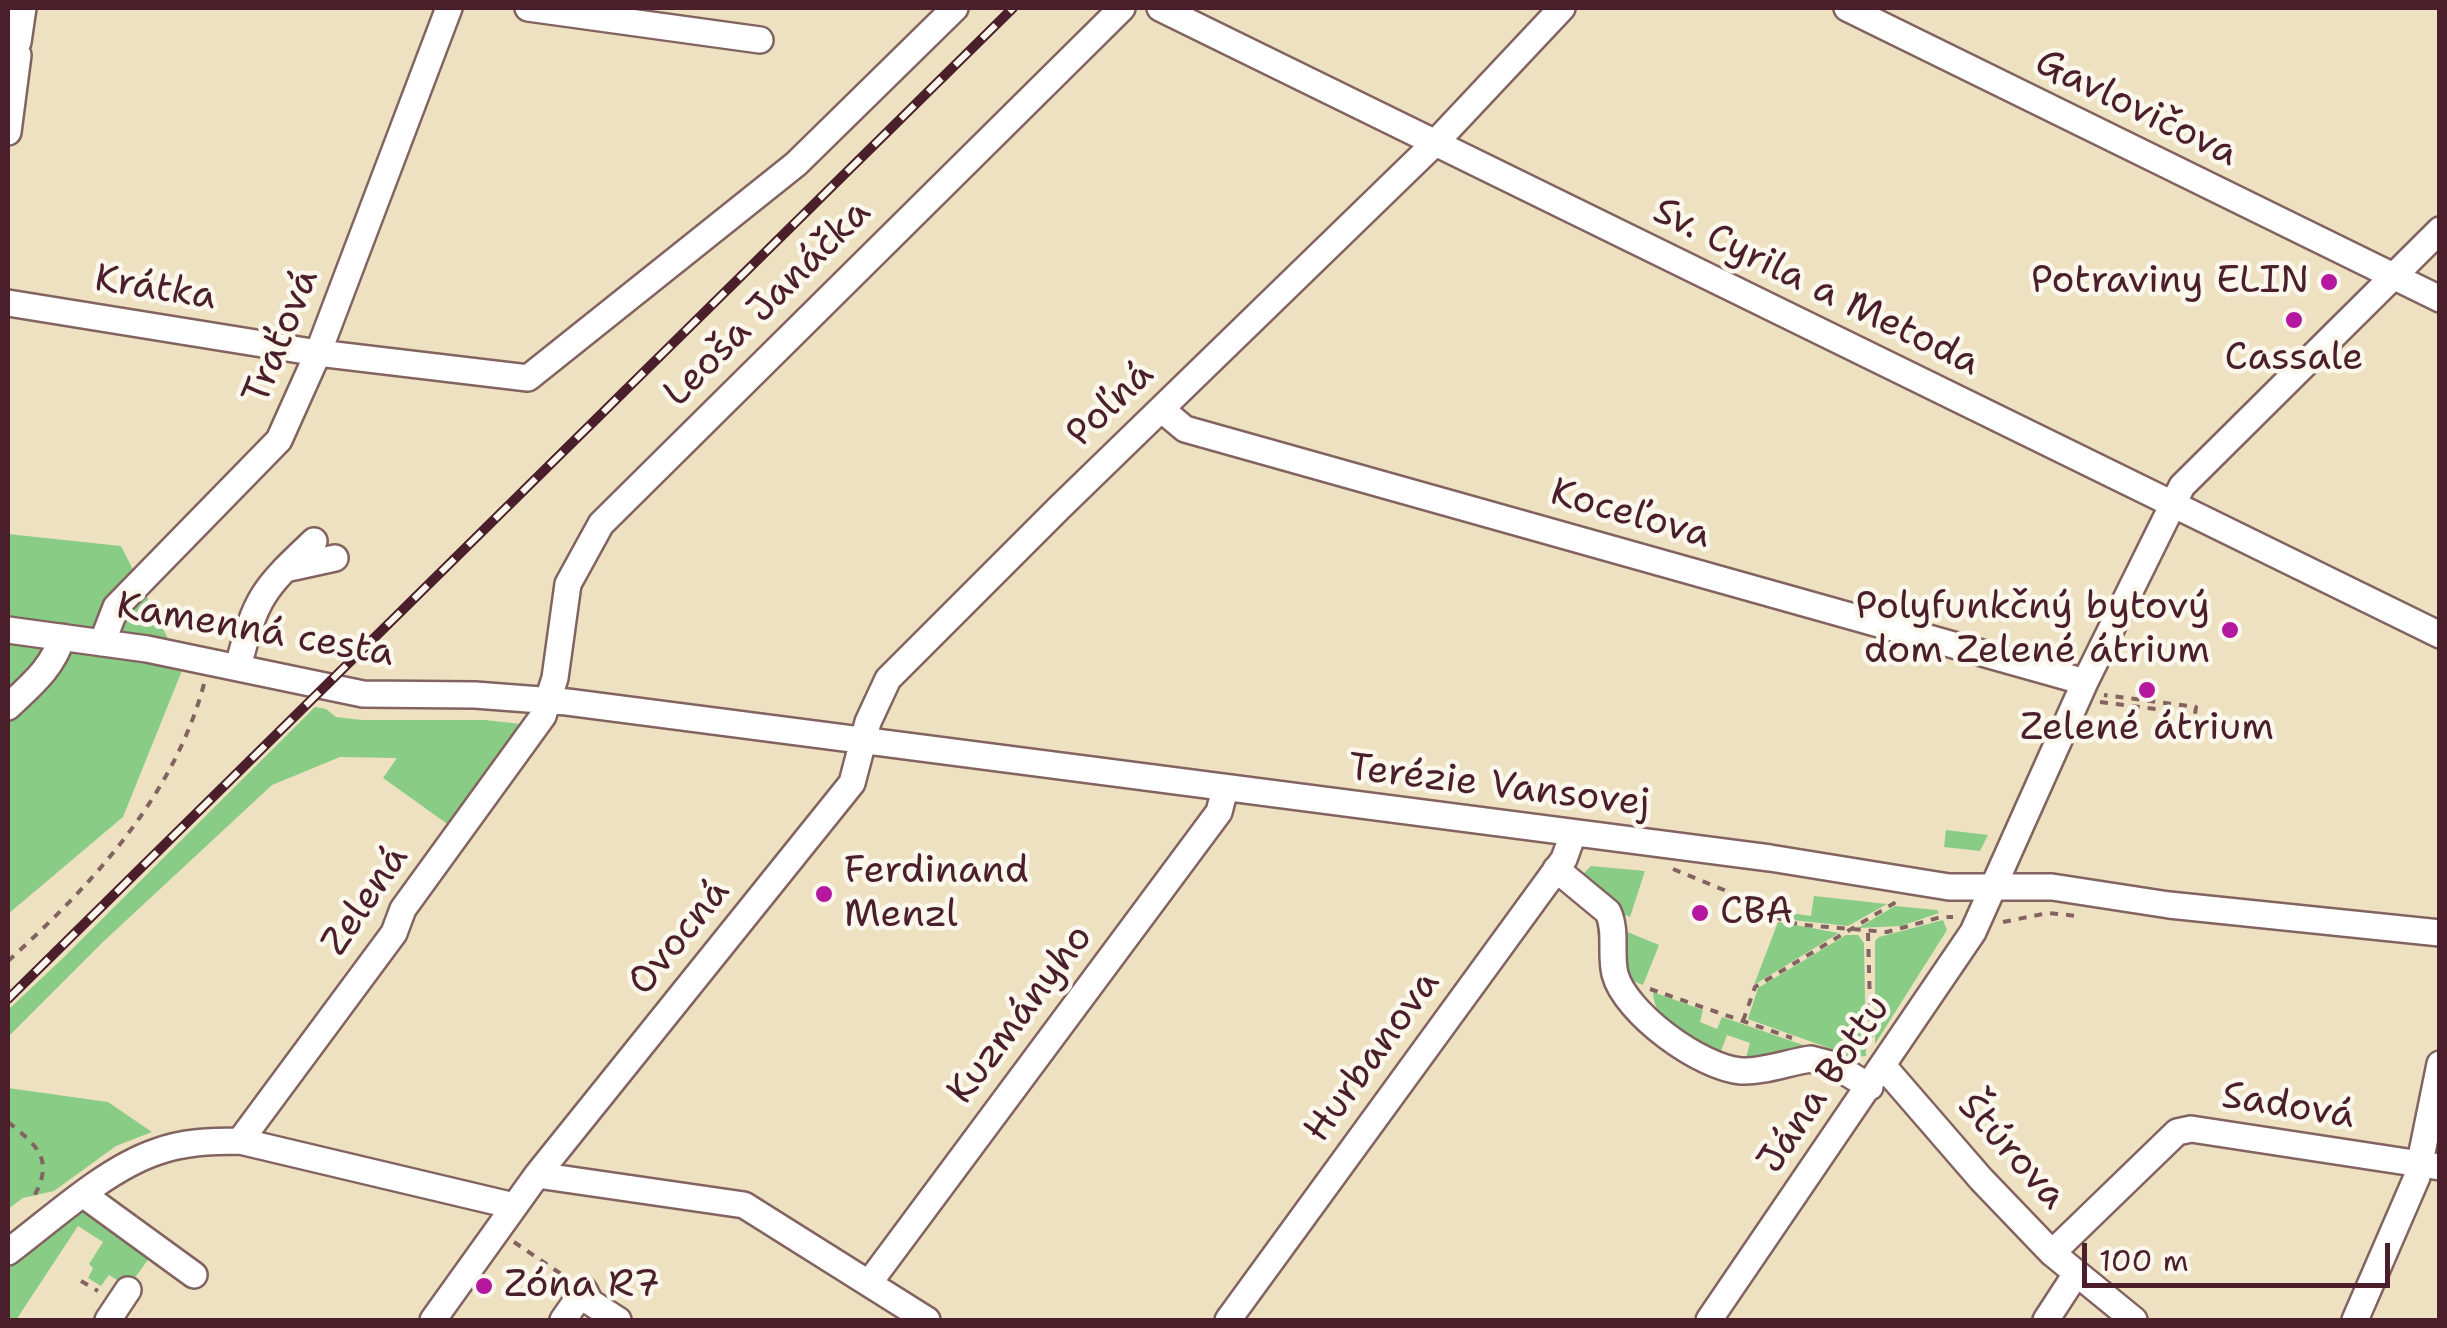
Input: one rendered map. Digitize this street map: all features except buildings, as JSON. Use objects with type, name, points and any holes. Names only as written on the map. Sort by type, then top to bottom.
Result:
[{"type":"street","points":[[8,132],[23,8]]},
{"type":"street","name":"Traťová","points":[[102,642],[116,607],[279,440],[318,353],[449,8]]},
{"type":"street","points":[[528,8],[760,40]]},
{"type":"street","name":"Leoša Janáčka","points":[[528,378],[796,164],[954,8]]},
{"type":"street","name":"Leoša Janáčka","points":[[550,701],[568,584],[601,524],[1122,8]]},
{"type":"street","name":"Poľná","points":[[864,740],[888,680],[1436,142],[1562,8]]},
{"type":"street","name":"Gavlovičova","points":[[1847,8],[2440,300]]},
{"type":"street","name":"Sv. Cyrila a Metoda","points":[[1174,10],[2440,635]]},
{"type":"street","name":"Jána Bottu","points":[[1709,1320],[1875,1070],[1973,932],[2093,692],[2182,486],[2440,230]]},
{"type":"street","name":"Krátka","points":[[8,303],[318,353],[528,378]]},
{"type":"street","name":"Koceľova","points":[[1161,409],[1185,429],[2093,692]]},
{"type":"street","points":[[238,667],[260,596],[314,541]]},
{"type":"street","points":[[285,569],[334,558]]},
{"type":"street","name":"Kamenná cesta","points":[[8,630],[210,661],[363,694],[475,695],[550,701]]},
{"type":"street","points":[[8,707],[46,670],[62,637]]},
{"type":"street","name":"Terézie Vansovej","points":[[550,701],[1770,858],[1949,887],[2052,887],[2169,905],[2440,933]]},
{"type":"street","name":"Zelená","points":[[240,1141],[394,933],[403,909],[540,722],[550,701]]},
{"type":"street","name":"Ovocná","points":[[433,1320],[538,1175],[852,783],[864,740]]},
{"type":"street","name":"Kuzmányho","points":[[869,1282],[1219,812],[1226,789]]},
{"type":"street","name":"Hurbanova","points":[[1228,1320],[1556,869],[1571,846],[1573,834]]},
{"type":"street","name":"Štúrova","points":[[1556,869],[1608,912],[1612,921],[1615,977],[1647,1018],[1700,1056],[1742,1071],[1811,1059],[1875,1070],[2052,1253],[2134,1320]]},
{"type":"street","points":[[2355,1320],[2430,1166],[2440,1064]]},
{"type":"street","name":"Sadová","points":[[2052,1253],[2177,1132],[2191,1130],[2430,1166]]},
{"type":"street","points":[[8,1252],[105,1179],[154,1152],[204,1141],[240,1141],[514,1206]]},
{"type":"street","points":[[538,1175],[744,1204],[921,1319]]},
{"type":"street","points":[[84,1196],[194,1275]]},
{"type":"street","points":[[2046,1320],[2076,1274]]},
{"type":"street","points":[[108,1320],[128,1290]]},
{"type":"street","points":[[563,1320],[584,1290],[590,1302],[618,1320]]},
{"type":"path","points":[[8,961],[76,895],[148,809],[181,748],[199,704],[210,661]]},
{"type":"path","points":[[2093,692],[2196,706],[2195,714],[2093,692]]},
{"type":"path","points":[[1684,873],[1786,922],[1868,933],[1888,932],[1941,917],[1955,918]]},
{"type":"path","points":[[1743,1020],[1756,987],[1899,901]]},
{"type":"path","points":[[2000,922],[2048,913]]},
{"type":"path","points":[[1868,933],[1875,1070]]},
{"type":"path","points":[[1650,988],[1798,1040]]},
{"type":"path","points":[[8,1122],[40,1152],[42,1180],[32,1198]]},
{"type":"path","points":[[497,1230],[584,1290]]},
{"type":"green space","points":[[8,534],[121,546],[183,668],[123,817],[8,914]]},
{"type":"green space","points":[[315,707],[336,717],[362,720],[485,720],[530,725],[453,828],[383,778],[397,758],[340,757],[272,785],[104,941],[8,1037],[8,1010]]},
{"type":"green space","points":[[1946,830],[1988,835],[1980,851],[1944,847]]},
{"type":"green space","points":[[1591,866],[1645,871],[1630,917],[1621,913],[1583,874]]},
{"type":"green space","points":[[1814,896],[1887,904],[1848,926],[1793,920],[1769,910],[1811,916]]},
{"type":"green space","points":[[1895,906],[1939,913],[1901,926],[1858,928]]},
{"type":"green space","points":[[1943,920],[1947,930],[1875,1044],[1875,941]]},
{"type":"green space","points":[[1778,922],[1839,933],[1754,985]]},
{"type":"green space","points":[[1620,929],[1659,945],[1643,985],[1628,979]]},
{"type":"green space","points":[[1846,935],[1858,935],[1864,943],[1866,1056],[1854,1057],[1748,1019],[1758,988]]},
{"type":"green space","points":[[1653,992],[1703,1010],[1700,1022],[1717,1029],[1722,1017],[1812,1048],[1745,1061],[1750,1043],[1727,1035],[1720,1054],[1668,1023]]},
{"type":"green space","points":[[8,1088],[108,1102],[152,1132],[116,1146],[54,1191],[23,1198],[8,1209]]},
{"type":"green space","points":[[86,1209],[153,1253],[128,1287],[109,1275],[101,1286],[88,1278],[93,1268],[89,1264],[103,1242],[78,1226],[16,1320],[8,1320],[8,1264]]},
{"type":"railway","points":[[8,999],[1013,8]]},
{"type":"place","name":"Potraviny ELIN","points":[[2329,282]]},
{"type":"place","name":"Cassale","points":[[2294,320]]},
{"type":"place","name":"Polyfunkčný bytový dom Zelené átrium","points":[[2230,630]]},
{"type":"place","name":"Zelené átrium","points":[[2147,690]]},
{"type":"place","name":"Ferdinand Menzl","points":[[824,894]]},
{"type":"place","name":"CBA","points":[[1700,913]]},
{"type":"place","name":"Zóna R7","points":[[484,1286]]}]
